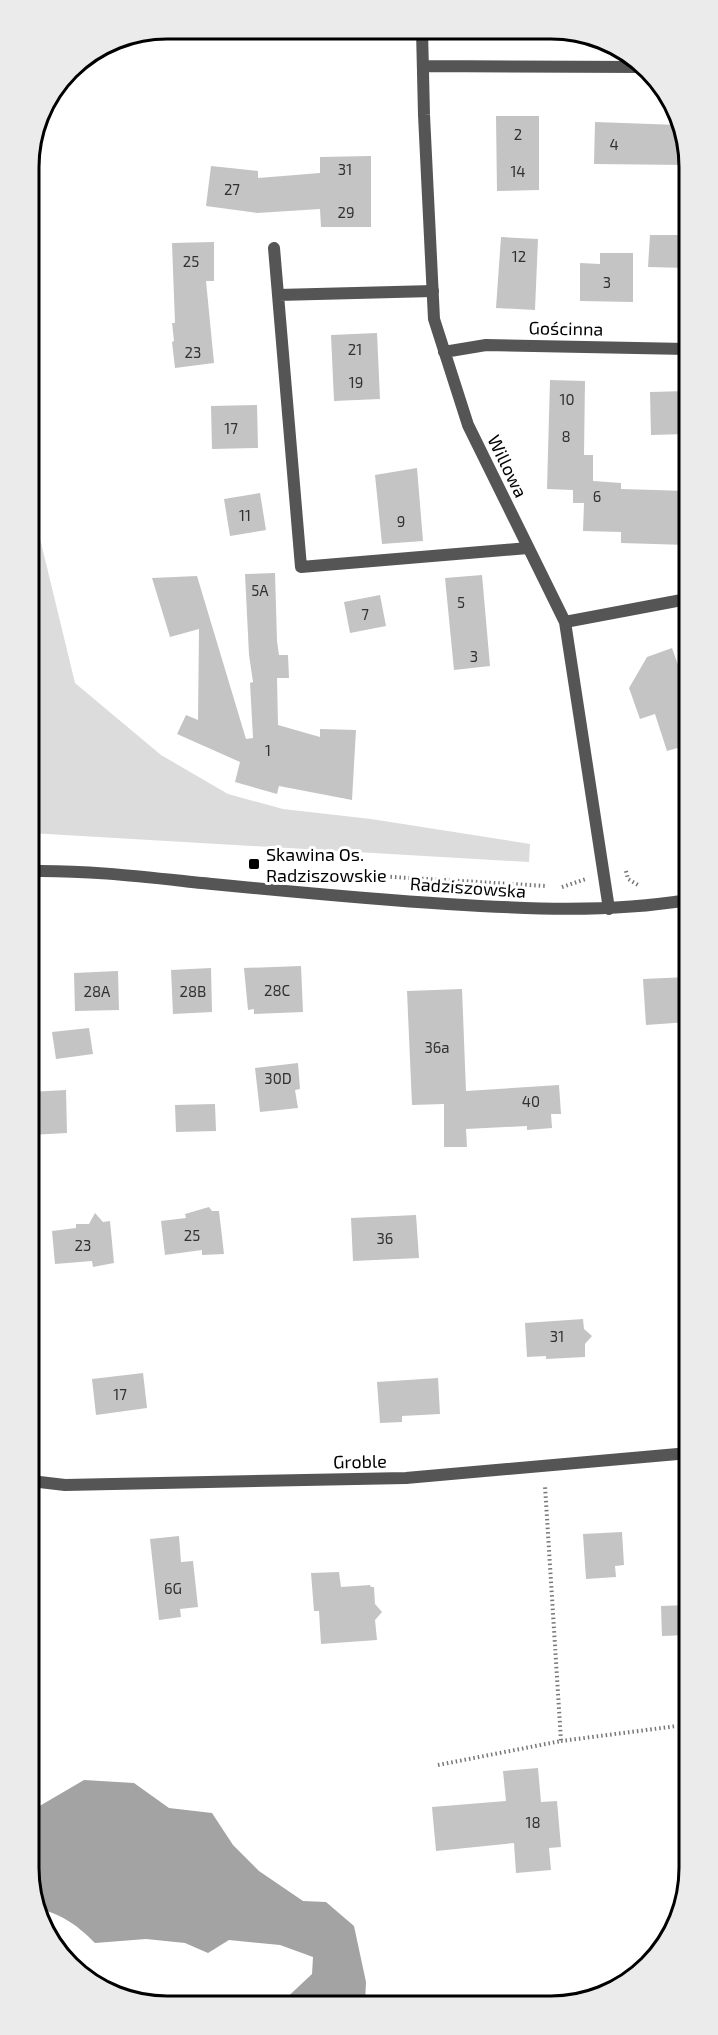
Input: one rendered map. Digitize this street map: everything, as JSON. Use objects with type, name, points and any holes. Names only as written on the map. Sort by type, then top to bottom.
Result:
[{"type":"street","name":"Willowa","points":[[422,39],[434,319],[468,425],[565,622],[609,909]]},
{"type":"street","points":[[423,66],[631,67]]},
{"type":"street","points":[[274,248],[301,567],[528,548]]},
{"type":"street","points":[[278,295],[433,291]]},
{"type":"street","name":"Gościnna","points":[[444,351],[486,345],[679,349]]},
{"type":"street","points":[[565,622],[679,601]]},
{"type":"street","name":"Radziszowska","points":[[39,871],[111,873],[364,898],[524,909],[609,909],[679,901]]},
{"type":"street","name":"Groble","points":[[39,1483],[65,1485],[406,1478],[679,1454]]},
{"type":"path","points":[[349,874],[563,887],[605,873],[625,871],[628,879],[645,889]]},
{"type":"path","points":[[544,1466],[561,1741]]},
{"type":"path","points":[[438,1765],[561,1741],[677,1726]]},
{"type":"shaded area","points":[[39,534],[75,683],[161,755],[228,794],[283,809],[371,819],[530,844],[529,862],[39,834]]},
{"type":"shaded area","points":[[84,1780],[134,1783],[169,1808],[212,1813],[233,1845],[259,1871],[303,1901],[326,1902],[354,1926],[366,1982],[365,1996],[289,1996],[312,1974],[313,1957],[280,1945],[229,1940],[208,1953],[185,1943],[146,1939],[95,1943],[69,1921],[46,1910],[39,1876],[39,1806]]},
{"type":"building","points":[[496,116],[539,116],[539,190],[497,191]]},
{"type":"building","points":[[595,122],[672,125],[677,142],[679,165],[594,164]]},
{"type":"building","points":[[371,156],[371,227],[321,227],[320,209],[257,213],[206,206],[211,166],[258,171],[258,178],[320,173],[320,157]]},
{"type":"building","points":[[650,235],[679,235],[679,268],[648,267]]},
{"type":"building","points":[[501,237],[538,239],[535,310],[496,308]]},
{"type":"building","points":[[214,242],[214,281],[206,281],[214,363],[175,368],[172,342],[174,341],[172,323],[175,323],[172,243]]},
{"type":"building","points":[[600,253],[633,253],[633,302],[580,301],[580,263],[600,264]]},
{"type":"building","points":[[377,333],[380,399],[334,401],[331,335]]},
{"type":"building","points":[[550,380],[585,381],[584,455],[593,455],[593,481],[621,483],[621,489],[679,491],[679,545],[621,543],[621,532],[583,531],[584,503],[573,503],[573,490],[547,489]]},
{"type":"building","points":[[679,391],[679,434],[651,435],[650,392]]},
{"type":"building","points":[[257,405],[258,448],[212,449],[211,406]]},
{"type":"building","points":[[417,468],[423,541],[382,544],[375,475]]},
{"type":"building","points":[[260,493],[266,530],[230,536],[224,499]]},
{"type":"building","points":[[275,573],[277,641],[279,655],[288,655],[289,678],[277,678],[278,725],[320,737],[320,729],[356,730],[352,800],[279,786],[277,794],[235,782],[240,762],[177,734],[186,715],[198,720],[199,629],[170,637],[152,578],[197,576],[246,739],[253,738],[250,683],[253,682],[249,655],[245,574]]},
{"type":"building","points":[[482,575],[490,666],[454,670],[445,578]]},
{"type":"building","points":[[380,595],[386,626],[350,633],[344,602]]},
{"type":"building","points":[[672,648],[679,668],[679,748],[667,751],[655,714],[640,719],[629,688],[647,657]]},
{"type":"building","points":[[301,966],[303,1012],[254,1014],[254,1009],[248,1010],[244,968]]},
{"type":"building","points":[[211,968],[212,1012],[173,1014],[171,970]]},
{"type":"building","points":[[118,971],[119,1010],[75,1011],[74,973]]},
{"type":"building","points":[[679,977],[679,1023],[646,1025],[643,979]]},
{"type":"building","points":[[462,989],[466,1091],[559,1085],[561,1114],[551,1114],[552,1128],[527,1130],[527,1126],[466,1129],[467,1147],[444,1147],[444,1104],[412,1105],[407,991]]},
{"type":"building","points":[[89,1028],[93,1054],[56,1059],[52,1032]]},
{"type":"building","points":[[298,1063],[300,1089],[295,1090],[298,1108],[260,1112],[255,1068]]},
{"type":"building","points":[[66,1090],[67,1133],[39,1135],[39,1092]]},
{"type":"building","points":[[215,1104],[216,1131],[176,1132],[175,1105]]},
{"type":"building","points":[[209,1207],[212,1211],[219,1211],[224,1254],[202,1255],[202,1250],[165,1255],[161,1221],[186,1218],[185,1214]]},
{"type":"building","points":[[95,1213],[103,1222],[110,1221],[114,1263],[93,1267],[92,1261],[55,1264],[52,1231],[76,1228],[76,1224],[89,1224]]},
{"type":"building","points":[[416,1215],[419,1258],[353,1261],[351,1218]]},
{"type":"building","points":[[583,1319],[584,1329],[592,1336],[585,1344],[585,1357],[546,1359],[546,1356],[527,1357],[525,1323]]},
{"type":"building","points":[[143,1373],[147,1408],[96,1415],[92,1379]]},
{"type":"building","points":[[438,1378],[440,1414],[402,1416],[402,1422],[380,1423],[377,1382]]},
{"type":"building","points":[[622,1532],[624,1565],[615,1566],[616,1577],[586,1579],[583,1534]]},
{"type":"building","points":[[179,1536],[181,1562],[193,1561],[198,1607],[180,1609],[181,1617],[159,1620],[150,1539]]},
{"type":"building","points":[[339,1572],[341,1587],[370,1585],[374,1587],[375,1604],[382,1612],[375,1620],[377,1640],[321,1644],[319,1611],[314,1611],[311,1573]]},
{"type":"building","points":[[679,1605],[679,1635],[662,1636],[661,1606]]},
{"type":"building","points":[[538,1768],[541,1802],[557,1801],[561,1847],[549,1848],[551,1870],[516,1873],[514,1843],[436,1851],[432,1807],[506,1801],[503,1771]]},
{"type":"place","name":"Skawina Os. Radziszowskie","points":[[254,864]]}]
